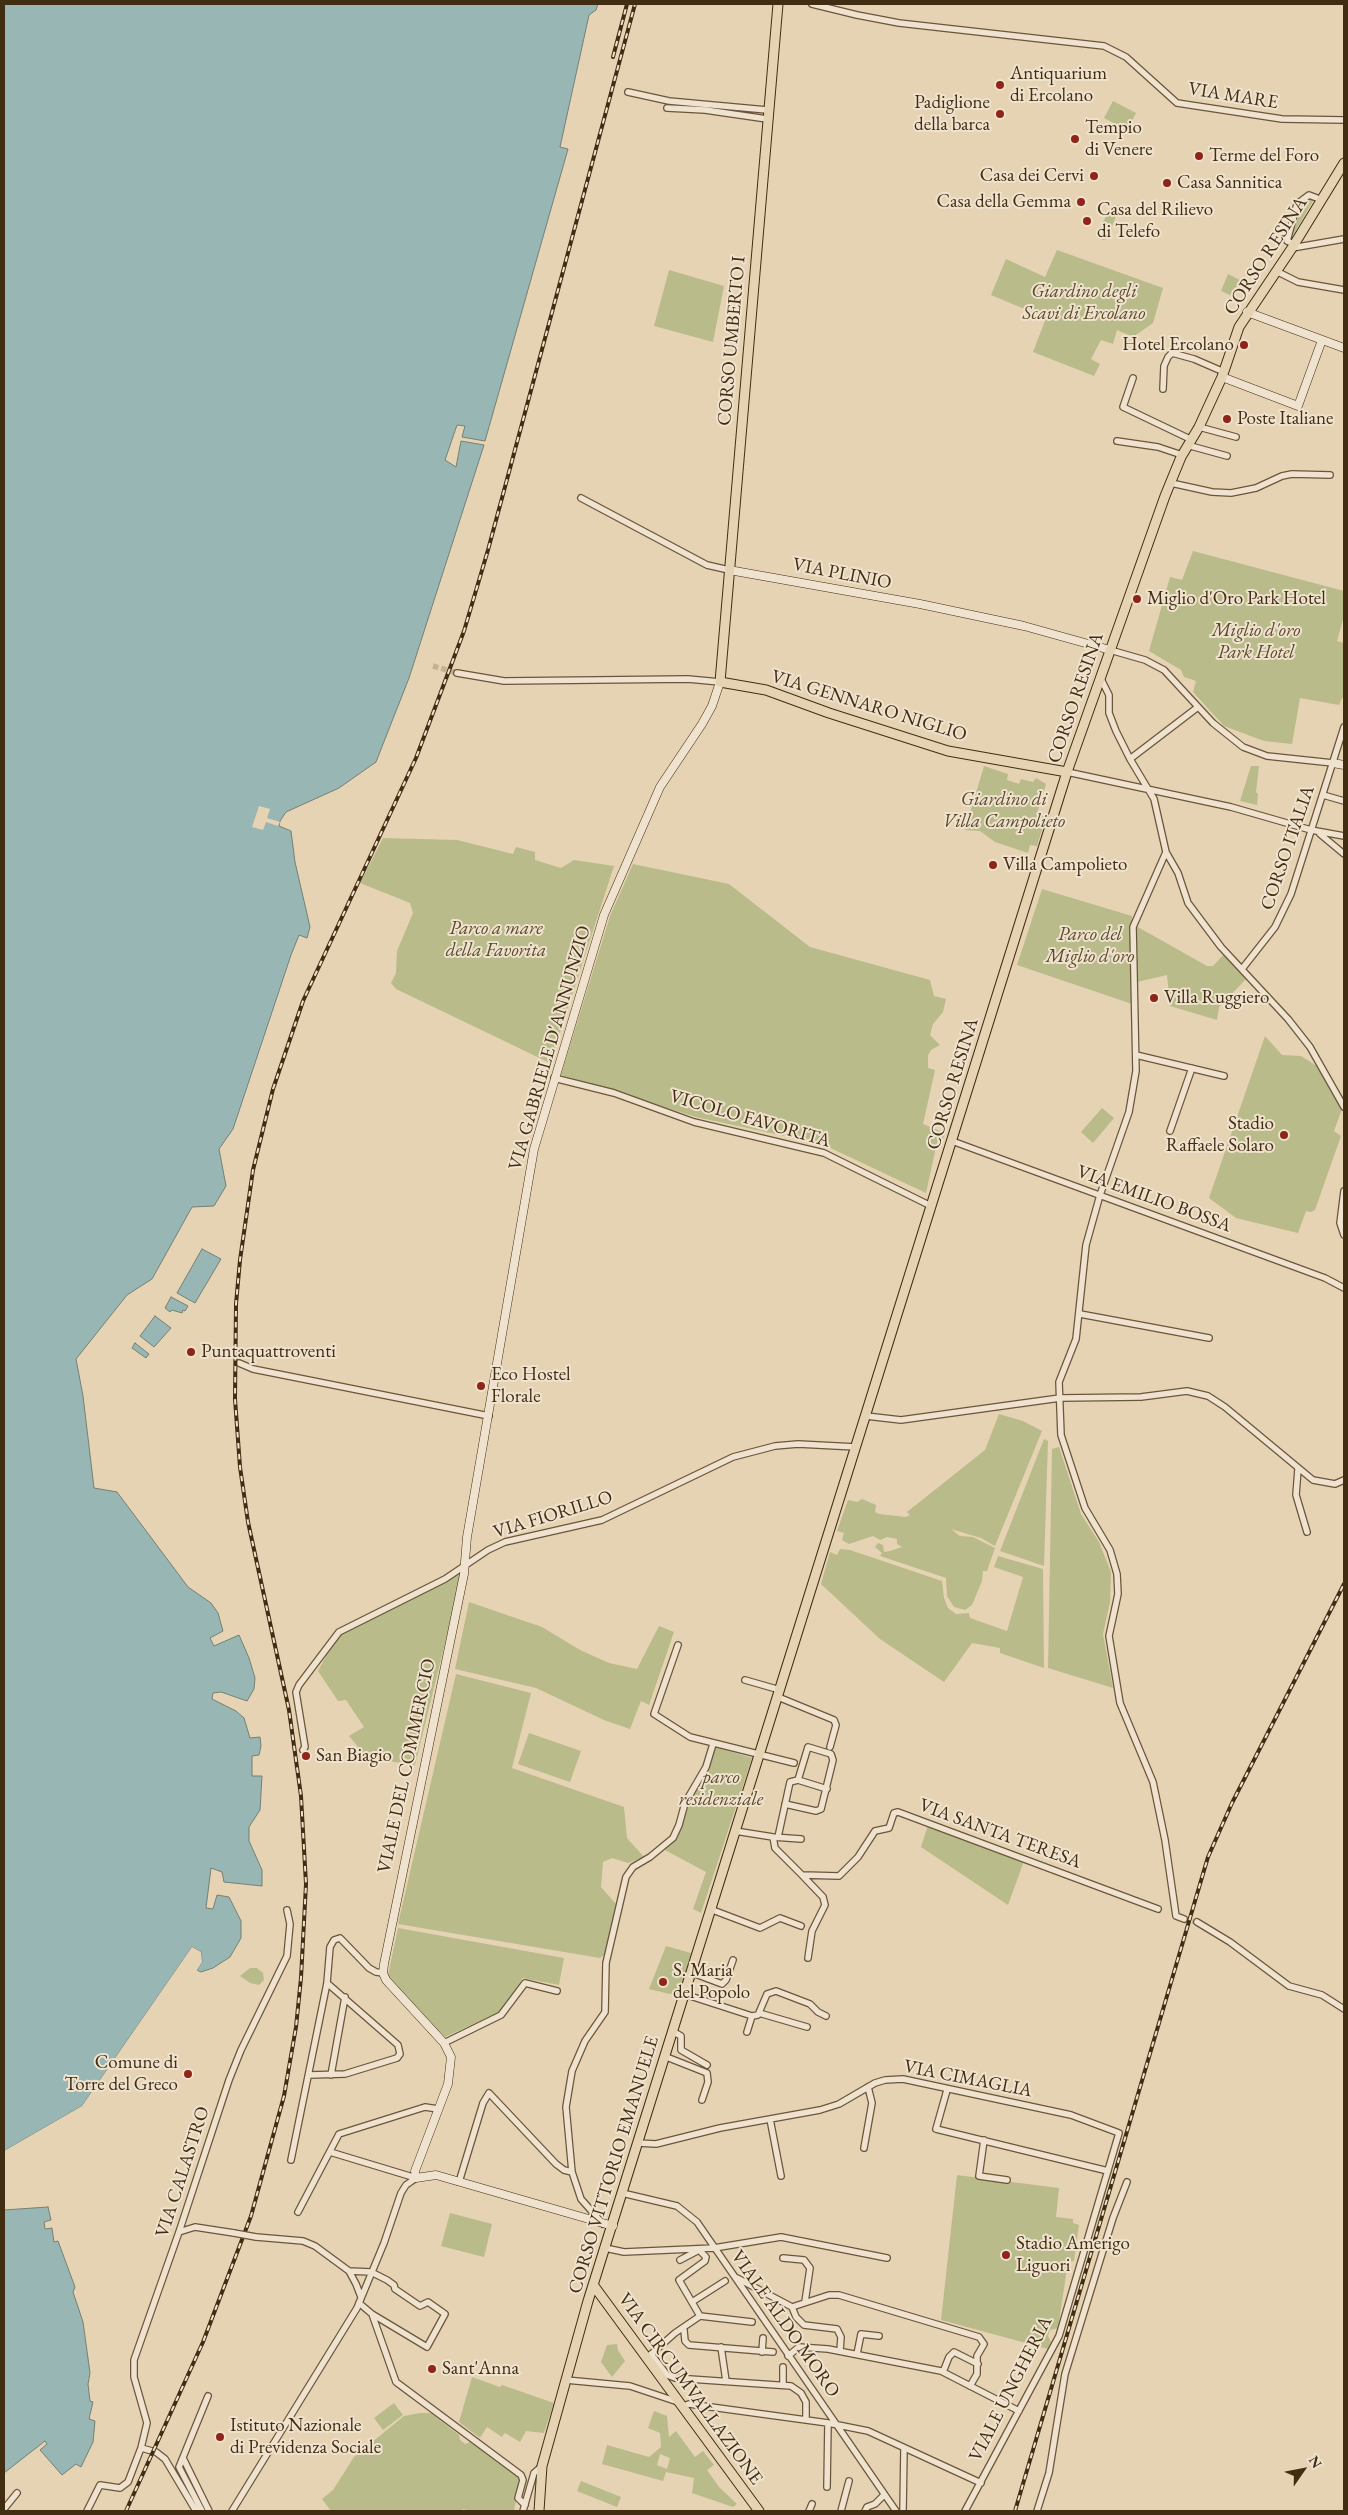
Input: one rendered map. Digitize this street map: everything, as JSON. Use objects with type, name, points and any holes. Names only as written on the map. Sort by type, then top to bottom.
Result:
[{"type":"main road","name":"CORSO UMBERTO I","points":[[720,682],[778,4]]},
{"type":"main road","name":"CORSO RESINA","points":[[856,1447],[1067,772],[1170,483],[1182,454],[1199,426],[1223,374],[1239,327],[1247,312],[1293,246],[1344,163]]},
{"type":"main road","name":"VIA GENNARO NIGLIO","points":[[720,682],[766,690],[829,714],[948,750],[1067,772]]},
{"type":"main road","name":"CORSO VITTORIO EMANUELE","points":[[539,2511],[542,2466],[594,2286],[690,1972],[856,1447]]},
{"type":"main road","name":"VIA CIRCUMVALLAZIONE","points":[[594,2286],[649,2356],[760,2511]]},
{"type":"street","name":"VIA MARE","points":[[812,4],[857,16],[899,23],[1104,46],[1126,57],[1177,103],[1282,119],[1344,120]]},
{"type":"street","points":[[628,92],[669,101],[767,115]]},
{"type":"street","points":[[667,108],[767,115]]},
{"type":"street","points":[[1322,200],[1309,195],[1297,204],[1287,241],[1293,246],[1344,239]]},
{"type":"street","points":[[1276,271],[1298,282],[1344,290]]},
{"type":"street","points":[[1247,312],[1344,348]]},
{"type":"street","points":[[1163,389],[1164,366],[1172,353],[1194,359],[1223,374],[1298,406],[1322,340]]},
{"type":"street","points":[[1133,378],[1123,406],[1189,442],[1227,456]]},
{"type":"street","points":[[1199,426],[1236,437]]},
{"type":"street","points":[[1117,441],[1158,447],[1182,454]]},
{"type":"street","points":[[1170,483],[1212,492],[1231,493],[1256,488],[1287,475],[1330,475]]},
{"type":"street","name":"VIA PLINIO","points":[[581,498],[707,565],[940,608],[1024,626],[1110,650]]},
{"type":"street","points":[[1110,650],[1154,664],[1172,678],[1227,736],[1256,753],[1344,765]]},
{"type":"street","points":[[457,673],[504,680],[688,679],[720,682]]},
{"type":"street","points":[[1100,679],[1109,695],[1109,713],[1130,759],[1154,799],[1166,852],[1178,872],[1188,903],[1221,947],[1288,1019],[1326,1064],[1344,1107]]},
{"type":"street","name":"VIA GABRIELE D'ANNUNZIO","points":[[464,1566],[467,1537],[534,1149],[554,1078],[604,915],[660,787],[706,718],[720,682]]},
{"type":"street","points":[[1130,759],[1198,707]]},
{"type":"street","name":"CORSO ITALIA","points":[[1242,969],[1275,927],[1291,894],[1344,727]]},
{"type":"street","points":[[1067,772],[1147,788],[1275,818],[1319,832],[1344,836]]},
{"type":"street","points":[[1323,795],[1344,801]]},
{"type":"street","points":[[1319,832],[1344,854]]},
{"type":"street","points":[[1166,852],[1133,927],[1136,1071],[1129,1112],[1100,1195],[1086,1245],[1076,1339],[1059,1382],[1061,1435],[1085,1508],[1110,1550],[1117,1574],[1118,1594],[1109,1636],[1120,1703],[1153,1782],[1165,1840],[1176,1916],[1184,1919]]},
{"type":"street","points":[[1136,1055],[1224,1076]]},
{"type":"street","points":[[1170,1131],[1192,1068]]},
{"type":"street","name":"VICOLO FAVORITA","points":[[554,1078],[614,1092],[694,1122],[824,1153],[931,1206]]},
{"type":"street","name":"VIA EMILIO BOSSA","points":[[952,1141],[1325,1278],[1344,1288]]},
{"type":"street","points":[[1344,1192],[1340,1223],[1344,1235]]},
{"type":"street","points":[[1080,1314],[1209,1338]]},
{"type":"street","points":[[239,1363],[253,1369],[489,1416]]},
{"type":"street","points":[[866,1416],[901,1420],[1060,1398],[1141,1397],[1187,1391],[1208,1396],[1226,1407],[1313,1480],[1324,1484],[1335,1484],[1344,1480]]},
{"type":"street","name":"VIA FIORILLO","points":[[303,1750],[305,1747],[296,1692],[299,1685],[339,1632],[445,1579],[506,1542],[602,1520],[664,1488],[733,1457],[775,1446],[798,1444],[856,1447]]},
{"type":"street","points":[[1298,1469],[1296,1495],[1307,1532]]},
{"type":"street","name":"VIALE DEL COMMERCIO","points":[[383,1973],[464,1566]]},
{"type":"street","points":[[678,1645],[654,1714],[690,1737],[759,1756],[794,1763]]},
{"type":"street","points":[[745,1680],[779,1693],[834,1720],[836,1725],[830,1747]]},
{"type":"street","points":[[603,2224],[581,2199],[572,2172],[566,2107],[572,2070],[585,2042],[600,2021],[606,2006],[606,1963],[617,1908],[629,1872],[673,1838],[685,1803],[706,1767],[713,1744]]},
{"type":"street","points":[[785,1804],[818,1811],[823,1807],[833,1757],[830,1753],[813,1747],[806,1749],[798,1780]]},
{"type":"street","points":[[808,1958],[812,1930],[823,1909],[824,1901],[775,1848],[775,1837],[790,1782],[798,1780],[827,1789]]},
{"type":"street","name":"VIA SANTA TERESA","points":[[802,1875],[838,1876],[858,1856],[875,1831],[889,1828],[897,1812],[1158,1909]]},
{"type":"street","points":[[735,1831],[801,1839]]},
{"type":"street","points":[[710,1909],[760,1928],[780,1918],[801,1926]]},
{"type":"street","name":"VIA CALASTRO","points":[[87,2511],[100,2486],[120,2488],[128,2482],[143,2448],[147,2422],[134,2377],[134,2360],[186,2212],[228,2080],[240,2050],[286,1956],[290,1924],[287,1910]]},
{"type":"street","points":[[1196,1922],[1230,1942],[1289,1986],[1322,1995],[1344,2009]]},
{"type":"street","points":[[291,2160],[294,2153],[327,1983],[330,1947],[336,1938],[340,1938],[369,1968],[383,1973],[391,1987],[444,2043],[451,2057],[452,2065],[448,2084],[415,2171],[416,2178]]},
{"type":"street","points":[[690,1972],[722,1984],[726,1980],[733,1960]]},
{"type":"street","points":[[309,2074],[331,2075],[367,2069],[396,2058],[400,2054],[398,2046],[327,1983]]},
{"type":"street","points":[[444,2043],[501,2014],[525,1983],[557,1991]]},
{"type":"street","points":[[759,2013],[767,1994],[776,1991],[810,2004],[818,2012],[826,2016]]},
{"type":"street","points":[[684,1994],[752,2016],[759,2013],[806,2027]]},
{"type":"street","points":[[331,2075],[345,1997]]},
{"type":"street","points":[[747,2032],[752,2016]]},
{"type":"street","points":[[672,2031],[681,2036],[681,2050],[707,2065]]},
{"type":"street","points":[[664,2056],[699,2068],[707,2073],[708,2082],[702,2100]]},
{"type":"street","name":"VIA CIMAGLIA","points":[[638,2143],[656,2144],[720,2128],[820,2110],[840,2104],[885,2080],[903,2079],[947,2090],[1071,2115],[1119,2133]]},
{"type":"street","points":[[864,2148],[872,2102],[868,2088]]},
{"type":"street","points":[[947,2090],[936,2129],[1108,2171]]},
{"type":"street","points":[[459,2182],[483,2103],[489,2093],[556,2164],[564,2170],[572,2172]]},
{"type":"street","points":[[298,2212],[321,2164],[330,2152],[339,2134],[425,2107],[438,2109]]},
{"type":"street","points":[[770,2119],[781,2176]]},
{"type":"street","name":"VIALE UNGHERIA","points":[[965,2511],[1059,2336],[1119,2133]]},
{"type":"street","points":[[984,2140],[979,2176],[1007,2180]]},
{"type":"street","points":[[330,2152],[416,2178],[436,2175],[612,2226]]},
{"type":"street","points":[[232,2511],[360,2300],[400,2194],[406,2185],[416,2178]]},
{"type":"street","points":[[1037,2511],[1049,2473],[1065,2374],[1112,2218],[1127,2182]]},
{"type":"street","name":"VIALE ALDO MORO","points":[[622,2193],[677,2206],[697,2222],[832,2423],[896,2511]]},
{"type":"street","points":[[186,2212],[195,2227]]},
{"type":"street","points":[[179,2232],[195,2227],[256,2237],[303,2241],[315,2246],[349,2271],[356,2284],[360,2300],[372,2314],[427,2347],[445,2314],[428,2302],[420,2306],[395,2289],[394,2285],[387,2280],[371,2272],[349,2271]]},
{"type":"street","points":[[606,2248],[624,2252],[714,2248],[780,2237],[887,2258]]},
{"type":"street","points":[[680,2260],[699,2250],[706,2257],[706,2261],[679,2278],[679,2282],[700,2316]]},
{"type":"street","points":[[783,2258],[804,2260],[810,2268],[805,2302]]},
{"type":"street","points":[[734,2276],[792,2307],[802,2323],[837,2329],[841,2337],[840,2351]]},
{"type":"street","points":[[692,2302],[724,2281]]},
{"type":"street","points":[[792,2307],[805,2302],[839,2295],[980,2337],[984,2344],[978,2356],[977,2374],[970,2386]]},
{"type":"street","points":[[372,2314],[396,2382],[517,2472],[523,2480],[518,2498],[524,2508]]},
{"type":"street","points":[[752,2322],[700,2316],[675,2333],[649,2356],[670,2376],[689,2380],[791,2386],[801,2393],[808,2410],[806,2420]]},
{"type":"street","points":[[684,2330],[686,2344],[773,2352]]},
{"type":"street","points":[[857,2354],[861,2334],[879,2336]]},
{"type":"street","points":[[762,2352],[763,2338]]},
{"type":"street","points":[[788,2356],[799,2347],[840,2351],[943,2372],[1019,2411]]},
{"type":"street","points":[[721,2348],[726,2381]]},
{"type":"street","points":[[943,2372],[949,2357],[954,2352],[978,2364]]},
{"type":"street","points":[[783,2367],[783,2385]]},
{"type":"street","points":[[566,2380],[630,2386],[682,2404],[832,2423],[868,2431],[981,2483]]},
{"type":"street","points":[[202,2511],[180,2469],[208,2396]]},
{"type":"street","points":[[827,2487],[832,2423]]},
{"type":"street","points":[[143,2448],[164,2459],[196,2511]]},
{"type":"street","points":[[903,2511],[904,2448]]},
{"type":"street","points":[[183,2458],[210,2511]]},
{"type":"street","points":[[524,2508],[534,2473],[542,2466]]},
{"type":"street","points":[[841,2511],[849,2481]]},
{"type":"street","points":[[4,2509],[17,2492]]},
{"type":"street","points":[[865,2511],[867,2507],[875,2504],[884,2494]]},
{"type":"street","points":[[809,2511],[812,2504]]},
{"type":"green space","points":[[1113,101],[1136,113],[1127,130],[1104,118]]},
{"type":"green space","points":[[1310,196],[1314,199],[1293,235],[1289,234],[1297,211]]},
{"type":"green space","points":[[1117,205],[1120,206],[1107,239],[1102,240],[1102,224],[1111,207],[1115,209]]},
{"type":"green space","name":"Giardino degli Scavi di Ercolano","points":[[1057,250],[1163,288],[1153,323],[1133,337],[1117,330],[1113,344],[1101,340],[1091,359],[1100,364],[1094,376],[1033,352],[1046,318],[991,295],[1006,259],[1045,277]]},
{"type":"green space","points":[[669,270],[724,286],[713,342],[654,326]]},
{"type":"green space","points":[[1228,274],[1240,280],[1236,293],[1232,296],[1221,291]]},
{"type":"green space","name":"Miglio d'oro Park Hotel","points":[[1193,551],[1344,591],[1344,616],[1337,641],[1344,643],[1344,699],[1342,698],[1339,705],[1300,698],[1292,744],[1264,741],[1224,726],[1193,692],[1196,681],[1184,677],[1181,670],[1149,651],[1170,577],[1182,580]]},
{"type":"green space","name":"Giardino di Villa Campolieto","points":[[984,766],[1008,774],[1007,780],[1019,784],[1021,779],[1033,782],[1036,778],[1046,784],[1037,814],[1046,817],[1037,846],[1030,845],[1028,853],[995,842],[980,831],[965,830]]},
{"type":"green space","points":[[1251,766],[1259,766],[1256,792],[1258,794],[1257,805],[1240,801]]},
{"type":"green space","name":"Parco a mare della Favorita","points":[[383,838],[457,840],[513,854],[516,847],[535,852],[535,860],[561,868],[574,860],[614,866],[550,1063],[396,989],[391,983],[396,973],[397,951],[413,913],[410,903],[360,883]]},
{"type":"green space","points":[[633,864],[729,884],[810,947],[930,980],[934,996],[946,999],[943,1012],[933,1024],[930,1035],[940,1045],[931,1050],[928,1055],[928,1068],[935,1070],[923,1124],[945,1133],[943,1139],[938,1138],[926,1193],[822,1144],[696,1117],[561,1075],[610,916]]},
{"type":"green space","name":"Parco del Miglio d'oro","points":[[1042,889],[1132,916],[1131,940],[1135,1005],[1017,965]]},
{"type":"green space","name":"Villa Ruggiero","points":[[1136,926],[1207,966],[1213,966],[1226,952],[1248,977],[1219,1007],[1217,1020],[1170,1006],[1167,975],[1137,982]]},
{"type":"green space","name":"Stadio Raffaele Solaro","points":[[1265,1036],[1282,1055],[1301,1056],[1320,1068],[1342,1109],[1334,1131],[1341,1136],[1315,1210],[1311,1212],[1306,1211],[1298,1233],[1236,1218],[1209,1198]]},
{"type":"green space","points":[[1102,1108],[1114,1118],[1093,1143],[1081,1132]]},
{"type":"green space","points":[[999,1414],[1023,1421],[1042,1431],[995,1546],[981,1538],[951,1529],[960,1536],[973,1537],[995,1548],[987,1571],[983,1571],[982,1581],[972,1605],[965,1610],[954,1607],[947,1596],[946,1578],[880,1556],[882,1553],[875,1547],[878,1543],[883,1545],[884,1552],[890,1551],[902,1547],[897,1544],[897,1539],[887,1537],[880,1540],[873,1536],[849,1544],[842,1540],[844,1533],[837,1531],[848,1500],[857,1502],[862,1499],[876,1505],[875,1512],[879,1514],[906,1517],[910,1515],[907,1512],[985,1450]]},
{"type":"green space","points":[[1044,1439],[1048,1441],[1044,1566],[1000,1551]]},
{"type":"green space","points":[[1059,1447],[1081,1514],[1099,1542],[1111,1572],[1110,1602],[1103,1634],[1113,1688],[1048,1668],[1052,1449]]},
{"type":"green space","points":[[840,1549],[850,1550],[942,1581],[944,1598],[948,1608],[956,1614],[969,1613],[970,1618],[1007,1631],[1023,1577],[994,1567],[998,1556],[1043,1569],[1044,1668],[1000,1653],[1000,1648],[972,1643],[944,1682],[880,1639],[821,1584],[830,1552],[837,1555]]},
{"type":"green space","points":[[464,1566],[415,1765],[367,1758],[349,1736],[364,1727],[346,1700],[338,1701],[318,1671],[339,1632]]},
{"type":"green space","points":[[469,1602],[542,1627],[580,1650],[609,1663],[637,1669],[659,1626],[674,1632],[649,1705],[641,1701],[630,1729],[604,1720],[536,1688],[455,1669]]},
{"type":"green space","points":[[456,1674],[531,1693],[512,1768],[624,1807],[627,1838],[644,1857],[628,1863],[612,1858],[603,1862],[601,1887],[616,1904],[604,1955],[600,1958],[398,1924]]},
{"type":"green space","points":[[529,1733],[581,1751],[570,1782],[518,1764]]},
{"type":"green space","name":"parco residenziale","points":[[716,1747],[752,1758],[701,1913],[693,1909],[706,1872],[665,1850],[675,1838],[686,1804],[709,1768]]},
{"type":"green space","points":[[928,1825],[1024,1861],[1008,1905],[921,1847]]},
{"type":"green space","points":[[398,1928],[564,1958],[559,1985],[523,1978],[501,2011],[445,2037],[393,1984],[388,1975]]},
{"type":"green space","points":[[666,1946],[691,1953],[678,1996],[649,1989]]},
{"type":"green space","points":[[250,1968],[257,1968],[263,1973],[264,1980],[259,1985],[250,1983],[240,1976]]},
{"type":"green space","name":"Stadio Amerigo Liguori","points":[[957,2175],[1059,2188],[1056,2217],[1073,2219],[1073,2223],[1079,2225],[1074,2261],[1068,2262],[1058,2328],[1050,2330],[1048,2336],[1051,2342],[1048,2349],[941,2320]]},
{"type":"green space","points":[[450,2213],[492,2224],[484,2257],[441,2246]]},
{"type":"green space","points":[[617,2344],[618,2350],[625,2361],[612,2377],[601,2362],[607,2345]]},
{"type":"green space","points":[[472,2377],[554,2403],[544,2433],[526,2431],[520,2442],[505,2433],[502,2437],[487,2427],[480,2438],[459,2422]]},
{"type":"green space","points":[[394,2403],[403,2415],[383,2430],[374,2418]]},
{"type":"green space","points":[[654,2411],[667,2416],[669,2437],[676,2431],[695,2457],[703,2451],[714,2465],[707,2470],[719,2487],[737,2504],[733,2507],[692,2493],[694,2478],[666,2472],[663,2481],[602,2464],[607,2445],[649,2457],[661,2447],[660,2433],[648,2428]],"holes":[[[660,2454],[670,2458],[667,2469],[657,2465]]]},
{"type":"green space","points":[[431,2413],[459,2435],[460,2440],[465,2444],[470,2442],[518,2476],[520,2480],[514,2511],[470,2511],[463,2509],[462,2511],[331,2511],[322,2499],[333,2490],[354,2457],[404,2416]]},
{"type":"green space","points":[[581,2481],[621,2497],[617,2507],[577,2491]]},
{"type":"water","points":[[4,4],[598,4],[596,10],[589,15],[560,147],[568,149],[485,441],[462,437],[465,426],[457,425],[445,460],[456,467],[461,441],[484,445],[409,678],[376,762],[339,788],[286,812],[280,821],[279,826],[291,831],[295,862],[310,927],[307,938],[299,935],[233,1129],[219,1149],[226,1186],[214,1206],[192,1207],[152,1279],[127,1295],[76,1359],[83,1396],[94,1488],[117,1492],[188,1587],[211,1603],[218,1613],[223,1631],[210,1638],[214,1646],[239,1635],[249,1658],[255,1678],[254,1689],[247,1701],[221,1692],[213,1693],[212,1699],[236,1711],[244,1718],[250,1738],[260,1737],[259,1755],[252,1756],[252,1776],[262,1776],[260,1810],[249,1827],[249,1841],[262,1870],[262,1886],[224,1882],[222,1872],[211,1868],[206,1908],[213,1909],[217,1895],[229,1897],[241,1921],[241,1938],[230,1957],[213,1968],[201,1972],[197,1970],[202,1962],[201,1952],[192,1947],[82,2106],[4,2151]]},
{"type":"water","points":[[202,1249],[221,1259],[195,1303],[177,1293]]},
{"type":"water","points":[[171,1297],[188,1306],[185,1311],[183,1310],[182,1313],[172,1310],[170,1312],[165,1308]]},
{"type":"water","points":[[155,1316],[171,1328],[154,1347],[140,1336]]},
{"type":"water","points":[[135,1343],[149,1354],[146,1358],[132,1348]]},
{"type":"water","points":[[48,2207],[51,2220],[44,2222],[45,2229],[52,2228],[54,2242],[58,2241],[75,2287],[73,2292],[83,2322],[90,2373],[88,2384],[90,2401],[93,2402],[89,2419],[95,2421],[93,2442],[81,2467],[76,2464],[62,2475],[40,2450],[47,2444],[45,2441],[4,2473],[4,2210]]},
{"type":"pier","points":[[259,806],[270,809],[267,818],[280,822],[278,826],[266,822],[263,830],[252,827]]},
{"type":"pier","points":[[192,1947],[201,1952],[202,1962],[197,1970],[195,1972],[199,1961],[199,1954],[193,1950],[83,2108],[4,2154],[4,2151],[82,2106]]},
{"type":"tunnel","points":[[433,666],[457,673]]},
{"type":"tunnel","points":[[1184,1919],[1197,1922]]},
{"type":"railway","points":[[613,57],[627,4]]},
{"type":"railway","points":[[126,2511],[203,2342],[251,2216],[284,2096],[296,2027],[301,1978],[306,1884],[301,1796],[289,1710],[248,1522],[240,1467],[235,1399],[236,1304],[240,1260],[253,1170],[273,1089],[303,1001],[416,758],[464,631],[488,550],[635,4]]},
{"type":"railway","points":[[1015,2511],[1208,1857],[1232,1803],[1344,1584]]},
{"type":"place","name":"Antiquarium di Ercolano","points":[[1000,85]]},
{"type":"place","name":"Padiglione della barca","points":[[1000,114]]},
{"type":"place","name":"Tempio di Venere","points":[[1075,139]]},
{"type":"place","name":"Terme del Foro","points":[[1199,156]]},
{"type":"place","name":"Casa dei Cervi","points":[[1094,176]]},
{"type":"place","name":"Casa Sannitica","points":[[1167,183]]},
{"type":"place","name":"Casa della Gemma","points":[[1081,202]]},
{"type":"place","name":"Casa del Rilievo di Telefo","points":[[1087,221]]},
{"type":"place","name":"Hotel Ercolano","points":[[1244,345]]},
{"type":"place","name":"Poste Italiane","points":[[1227,419]]},
{"type":"place","name":"Miglio d'Oro Park Hotel","points":[[1137,599]]},
{"type":"place","name":"Villa Campolieto","points":[[993,865]]},
{"type":"place","name":"Villa Ruggiero","points":[[1154,998]]},
{"type":"place","name":"Stadio Raffaele Solaro","points":[[1284,1135]]},
{"type":"place","name":"Puntaquattroventi","points":[[191,1352]]},
{"type":"place","name":"Eco Hostel Florale","points":[[481,1386]]},
{"type":"place","name":"San Biagio","points":[[306,1756]]},
{"type":"place","name":"S. Maria del Popolo","points":[[663,1982]]},
{"type":"place","name":"Comune di Torre del Greco","points":[[188,2074]]},
{"type":"place","name":"Stadio Amerigo Liguori","points":[[1006,2255]]},
{"type":"place","name":"Sant'Anna","points":[[432,2369]]},
{"type":"place","name":"Istituto Nazionale di Previdenza Sociale","points":[[220,2437]]}]
